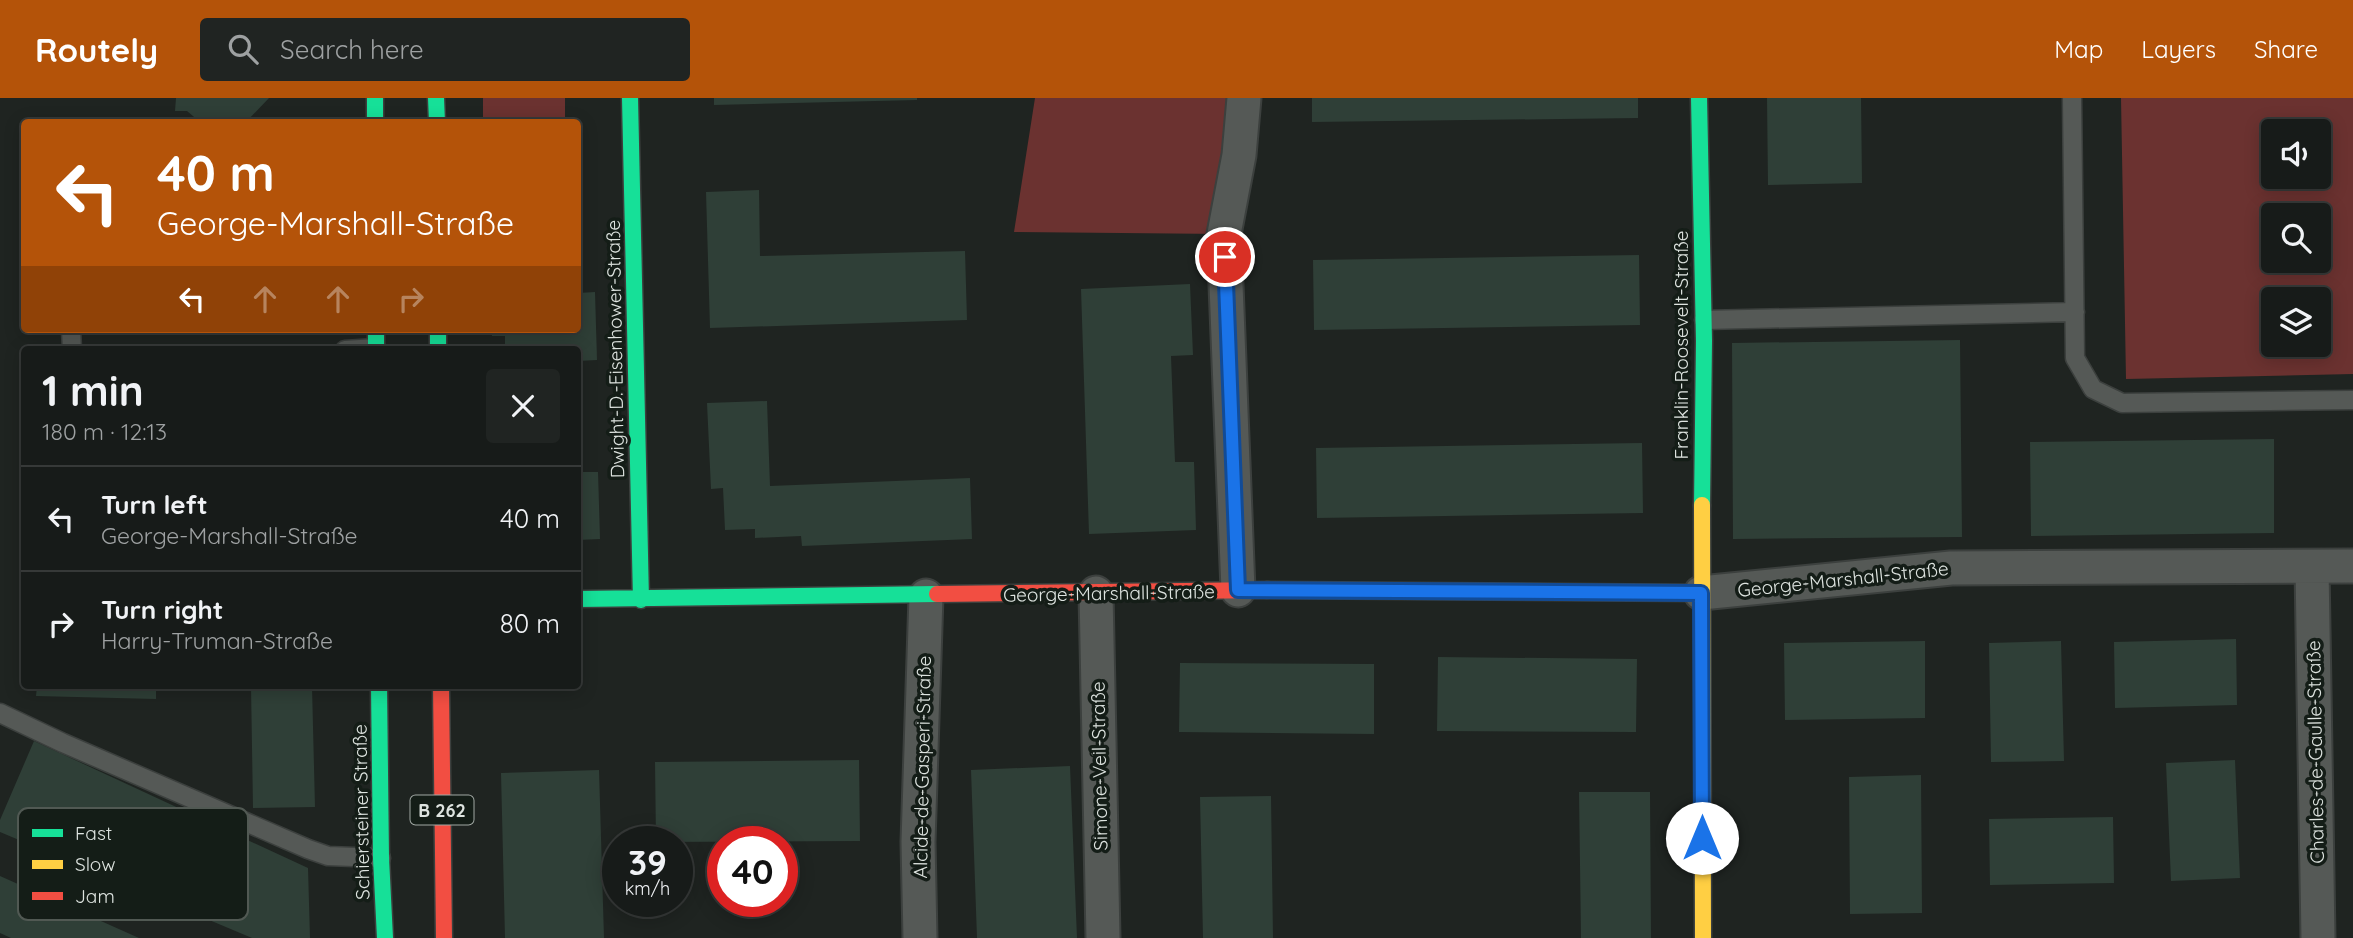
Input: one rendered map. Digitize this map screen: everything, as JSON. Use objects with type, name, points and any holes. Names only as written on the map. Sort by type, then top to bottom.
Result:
[{"type":"street","points":[[374,98],[375,119]]},
{"type":"street","points":[[436,98],[437,119]]},
{"type":"street","name":"Dwight-D.-Eisenhower-Straße","points":[[631,98],[641,600]]},
{"type":"street","points":[[1238,590],[1224,234],[1239,155],[1244,98]]},
{"type":"street","name":"Franklin-Roosevelt-Straße","points":[[1699,98],[1704,320],[1701,593]]},
{"type":"street","name":"George-Marshall-Straße","points":[[581,599],[1238,590],[1701,593],[1951,568],[2353,566]]},
{"type":"street","name":"Charles-de-Gaulle-Straße","points":[[2312,567],[2318,938]]},
{"type":"street","name":"Simone-Veil-Straße","points":[[1096,593],[1103,938]]},
{"type":"street","points":[[1701,593],[1703,938]]},
{"type":"street","name":"Alcide-de-Gasperi-Straße","points":[[920,938],[918,842],[926,596]]},
{"type":"street","name":"Schiersteiner Straße","points":[[379,689],[385,938]]},
{"type":"street","name":"B 262","points":[[441,689],[444,938]]},
{"type":"lane","points":[[2072,98],[2076,358],[2093,389],[2122,403],[2353,400]]},
{"type":"lane","points":[[1704,320],[2075,312]]},
{"type":"lane","points":[[0,713],[213,808]]},
{"type":"lane","points":[[248,823],[328,856],[381,858]]},
{"type":"shaded area","points":[[483,98],[565,98],[565,119],[483,119]]},
{"type":"shaded area","points":[[1035,98],[1244,98],[1224,234],[1014,232]]},
{"type":"shaded area","points":[[2121,98],[2353,98],[2353,374],[2126,379]]},
{"type":"building","points":[[176,98],[269,98],[249,119],[196,119],[187,111],[175,111]]},
{"type":"building","points":[[714,98],[917,98],[917,100],[714,105]]},
{"type":"building","points":[[1312,98],[1638,98],[1638,118],[1312,122]]},
{"type":"building","points":[[1767,98],[1861,98],[1862,183],[1768,185]]},
{"type":"building","points":[[759,190],[760,256],[965,251],[967,320],[710,328],[706,192]]},
{"type":"building","points":[[1639,255],[1640,325],[1314,330],[1313,260]]},
{"type":"building","points":[[1190,284],[1193,355],[1171,356],[1175,462],[1194,462],[1196,530],[1089,534],[1081,289]]},
{"type":"building","points":[[595,292],[597,360],[581,361],[581,346],[505,346],[505,336],[492,336],[492,333],[581,333],[581,293]]},
{"type":"building","points":[[1960,340],[1962,537],[1733,539],[1732,343]]},
{"type":"building","points":[[767,401],[770,486],[970,478],[972,539],[802,546],[801,536],[755,538],[755,529],[725,530],[723,488],[711,489],[707,403]]},
{"type":"building","points":[[2274,439],[2274,533],[2031,536],[2030,442]]},
{"type":"building","points":[[1642,443],[1643,513],[1317,518],[1316,448]]},
{"type":"building","points":[[581,472],[598,472],[600,539],[581,540]]},
{"type":"building","points":[[2236,639],[2237,705],[2115,708],[2114,642]]},
{"type":"building","points":[[1925,641],[1925,718],[1785,720],[1784,643]]},
{"type":"building","points":[[2061,641],[2064,761],[1991,762],[1989,643]]},
{"type":"building","points":[[1438,657],[1637,659],[1636,732],[1437,731]]},
{"type":"building","points":[[1180,663],[1374,664],[1374,734],[1179,732]]},
{"type":"building","points":[[37,689],[156,689],[156,699],[36,696]]},
{"type":"building","points":[[251,689],[312,689],[315,807],[253,808]]},
{"type":"building","points":[[34,741],[179,808],[18,808],[18,840],[0,832],[0,820]]},
{"type":"building","points":[[859,760],[860,841],[798,841],[798,826],[707,826],[707,842],[693,842],[693,826],[656,826],[655,762]]},
{"type":"building","points":[[2235,760],[2240,878],[2171,881],[2166,763]]},
{"type":"building","points":[[1070,766],[1077,938],[977,938],[971,770]]},
{"type":"building","points":[[599,770],[604,938],[505,938],[501,773]]},
{"type":"building","points":[[1921,775],[1922,913],[1850,914],[1849,777]]},
{"type":"building","points":[[1579,792],[1650,792],[1651,938],[1581,938]]},
{"type":"building","points":[[1271,796],[1273,938],[1203,938],[1200,797]]},
{"type":"building","points":[[2113,817],[2114,883],[1990,885],[1989,819]]},
{"type":"building","points":[[248,840],[308,868],[310,938],[252,938],[209,920],[248,920]]},
{"type":"building","points":[[0,876],[18,884],[18,920],[99,920],[139,938],[11,938],[0,933]]},
{"type":"traffic: fast","points":[[375,98],[375,119]]},
{"type":"traffic: fast","points":[[436,98],[437,119]]},
{"type":"traffic: fast","points":[[630,98],[641,600]]},
{"type":"traffic: fast","points":[[1699,98],[1704,341],[1702,505]]},
{"type":"traffic: fast","points":[[376,333],[376,346]]},
{"type":"traffic: fast","points":[[438,333],[438,346]]},
{"type":"traffic: fast","points":[[581,599],[937,594]]},
{"type":"traffic: fast","points":[[379,689],[385,938]]},
{"type":"traffic: slow","points":[[1702,505],[1703,938]]},
{"type":"traffic: slow","points":[[1267,590],[1701,593]]},
{"type":"traffic: jam","points":[[937,594],[1267,590]]},
{"type":"traffic: jam","points":[[441,689],[444,938]]},
{"type":"route","points":[[1225,257],[1238,590],[1701,593],[1702,838]]}]
